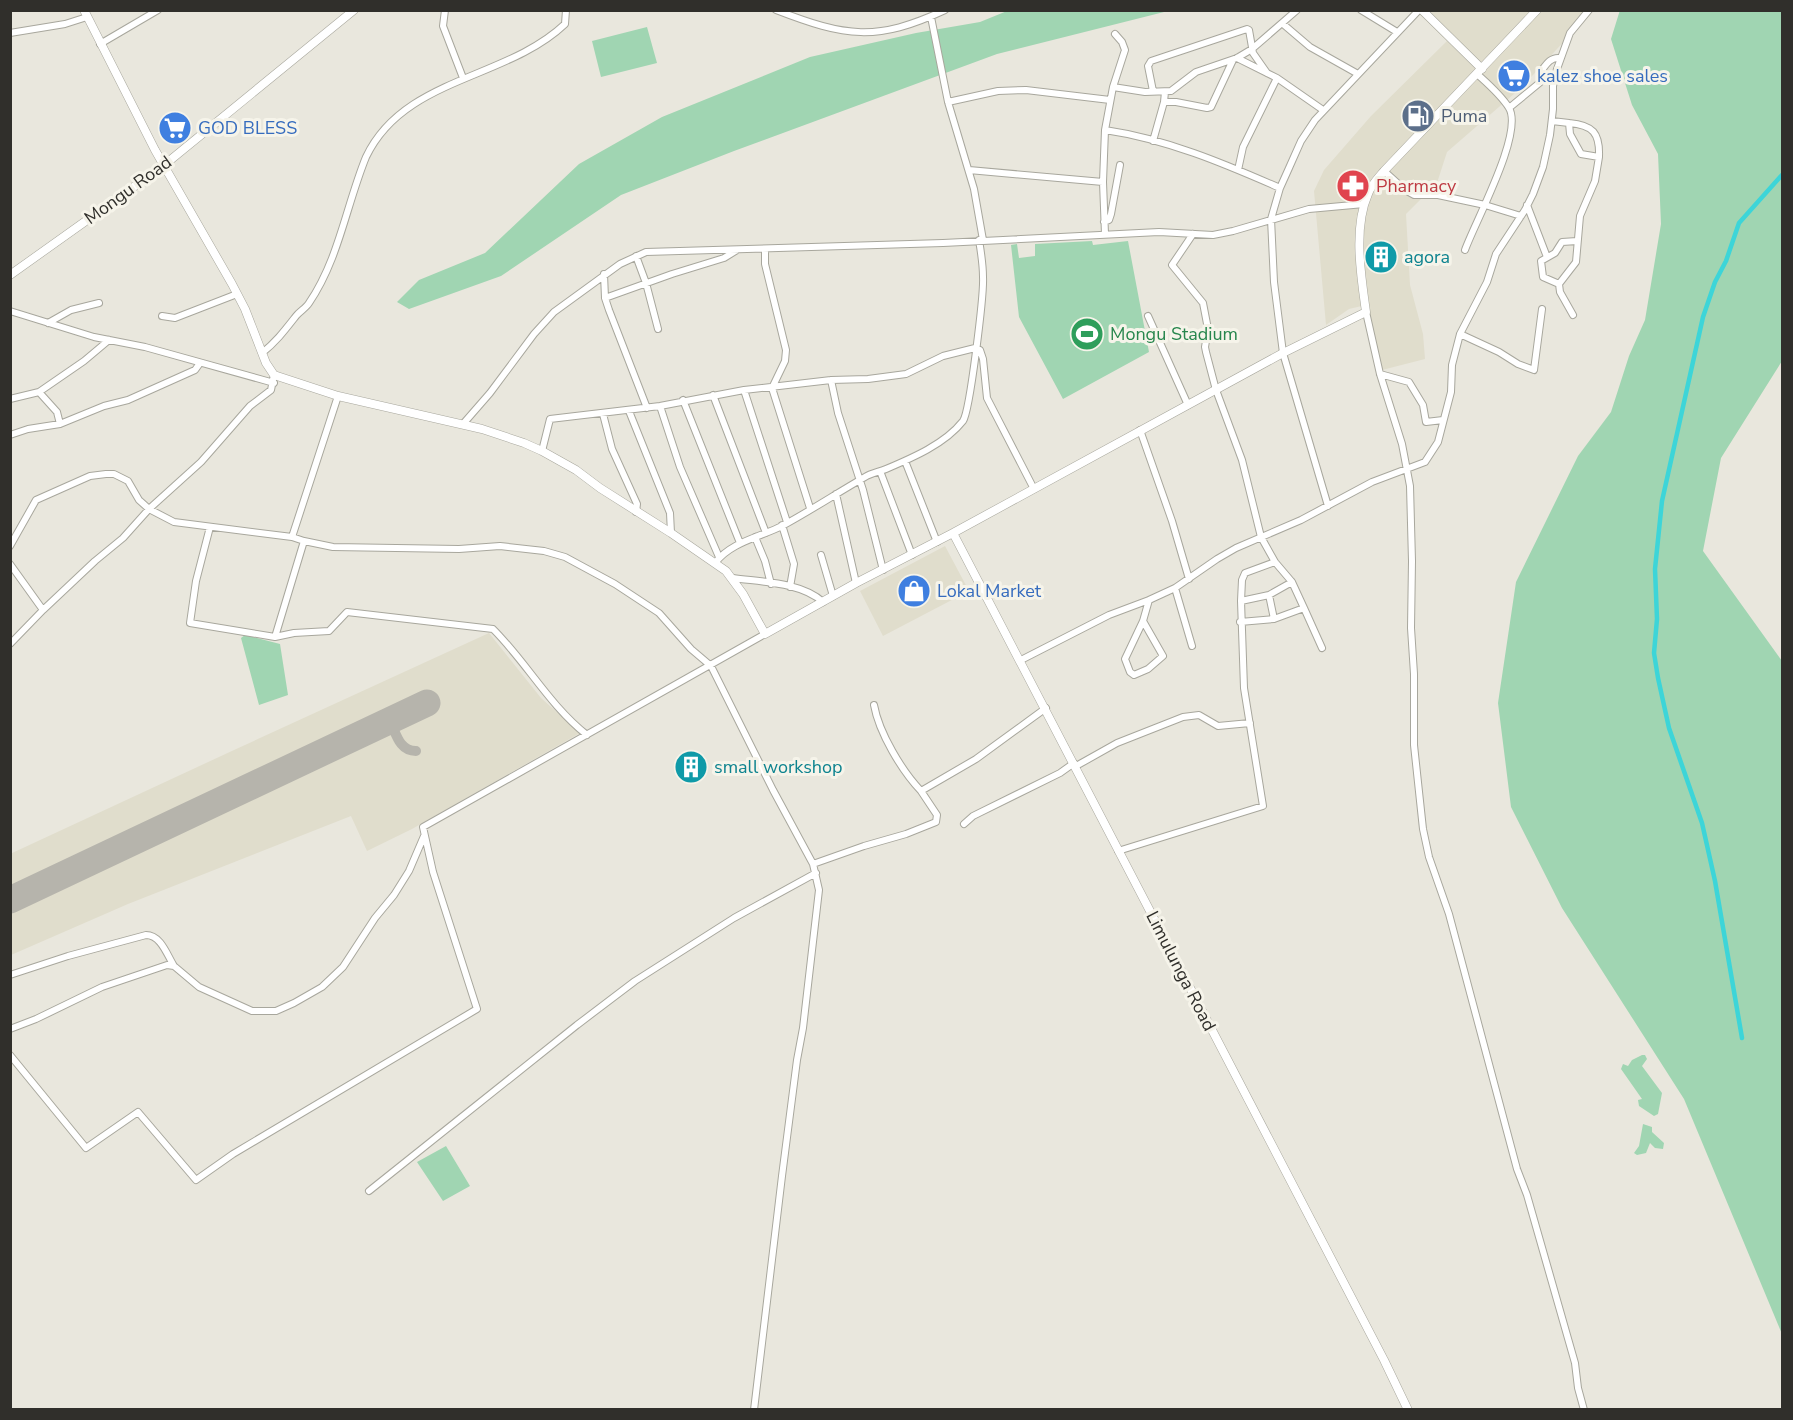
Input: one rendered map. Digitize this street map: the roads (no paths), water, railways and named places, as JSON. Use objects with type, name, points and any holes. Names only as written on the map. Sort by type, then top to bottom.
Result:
[{"type":"main road","points":[[1420,10],[1480,72]]},
{"type":"main road","points":[[85,14],[164,166],[237,294],[274,379],[412,414],[463,424],[542,451],[576,470],[636,512],[717,560],[733,578],[765,634],[954,534],[1283,353],[1366,312],[1360,247],[1364,204],[1372,185],[1537,10]]},
{"type":"main road","name":"Mongu Road","points":[[11,272],[164,166],[353,11]]},
{"type":"main road","name":"Limulunga Road","points":[[954,534],[1408,1410]]},
{"type":"street","points":[[100,44],[158,10]]},
{"type":"street","points":[[445,10],[442,26],[463,78]]},
{"type":"street","points":[[262,353],[277,341],[308,305],[324,277],[371,147],[398,116],[428,96],[463,78],[516,57],[536,45],[565,24],[566,10]]},
{"type":"street","points":[[777,10],[829,29],[856,32],[877,32],[904,27],[945,10]]},
{"type":"street","points":[[1113,87],[1153,92],[1165,92],[1176,88],[1196,72],[1235,59],[1252,49],[1298,10]]},
{"type":"street","points":[[1361,10],[1397,32]]},
{"type":"street","points":[[1328,506],[1283,353],[1275,292],[1271,219],[1280,188],[1301,141],[1323,110],[1420,10]]},
{"type":"street","points":[[1020,660],[1109,615],[1175,588],[1217,559],[1328,506],[1372,482],[1425,462],[1436,447],[1451,392],[1452,364],[1460,334],[1487,282],[1496,254],[1527,205],[1543,167],[1551,121],[1553,86],[1560,58],[1570,33],[1589,10]]},
{"type":"street","points":[[10,33],[65,24],[85,14]]},
{"type":"street","points":[[660,406],[680,467],[717,560],[740,543],[785,524],[860,480],[946,438],[963,420],[970,392],[983,278],[979,212],[948,102],[931,17]]},
{"type":"street","points":[[1283,24],[1310,47],[1358,74]]},
{"type":"street","points":[[1153,92],[1148,66],[1156,58],[1249,29],[1252,49],[1257,61],[1267,73]]},
{"type":"street","points":[[1105,234],[1103,182],[1105,130],[1113,87],[1125,50],[1125,46],[1115,34]]},
{"type":"street","points":[[1509,108],[1543,80],[1542,70],[1550,61],[1560,58]]},
{"type":"street","points":[[1235,59],[1277,78],[1323,110]]},
{"type":"street","points":[[1164,102],[1211,107],[1235,59]]},
{"type":"street","points":[[1465,250],[1506,151],[1512,123],[1509,108],[1480,72]]},
{"type":"street","points":[[1238,170],[1243,147],[1277,78]]},
{"type":"street","points":[[1176,88],[1176,102]]},
{"type":"street","points":[[948,102],[998,91],[1026,90],[1110,100]]},
{"type":"street","points":[[1153,141],[1165,92]]},
{"type":"street","points":[[1551,121],[1585,126],[1595,132],[1598,141],[1599,157],[1595,182],[1580,216],[1576,262],[1559,284],[1560,292],[1573,315]]},
{"type":"street","points":[[1569,123],[1570,134],[1581,154],[1599,157]]},
{"type":"street","points":[[1105,130],[1188,149],[1280,188]]},
{"type":"street","points":[[1104,222],[1109,220],[1112,214],[1120,165]]},
{"type":"street","points":[[969,170],[1103,182]]},
{"type":"street","points":[[1384,171],[1414,195],[1438,195],[1485,205],[1521,216]]},
{"type":"street","points":[[463,424],[554,312],[604,274],[636,256],[658,251],[765,249],[1159,232],[1213,235],[1309,209],[1364,204]]},
{"type":"street","points":[[1527,205],[1547,257]]},
{"type":"street","points":[[1193,234],[1172,265],[1203,303],[1208,329],[1205,347],[1215,390],[1242,460],[1261,537],[1275,562],[1292,582],[1322,648]]},
{"type":"street","points":[[1559,284],[1544,278],[1541,262],[1555,253],[1562,242],[1577,241]]},
{"type":"street","points":[[765,249],[765,264],[786,350],[785,361],[772,388],[810,508]]},
{"type":"street","points":[[605,298],[724,258],[737,250]]},
{"type":"street","points":[[636,256],[658,328]]},
{"type":"street","points":[[604,274],[605,298],[647,408]]},
{"type":"street","points":[[162,316],[175,318],[237,294]]},
{"type":"street","points":[[48,323],[71,310],[99,303]]},
{"type":"street","points":[[1460,334],[1534,370],[1542,309]]},
{"type":"street","points":[[10,311],[109,340],[274,379],[271,390],[250,406],[201,462],[149,509],[123,538],[43,610],[10,644]]},
{"type":"street","points":[[1366,312],[1380,374],[1396,421],[1410,486],[1413,561],[1411,628],[1414,674],[1414,745],[1423,829],[1429,857],[1449,914],[1517,1169],[1527,1195],[1575,1363],[1584,1410]]},
{"type":"street","points":[[1148,316],[1188,405]]},
{"type":"street","points":[[10,399],[39,392],[84,361],[109,340]]},
{"type":"street","points":[[542,451],[550,419],[629,411],[744,390],[906,374],[943,356],[975,348],[980,350],[983,359],[987,398],[1034,489]]},
{"type":"street","points":[[10,435],[60,424],[104,406],[140,395],[195,370],[200,363]]},
{"type":"street","points":[[1380,374],[1409,382],[1423,405],[1426,422],[1443,420]]},
{"type":"street","points":[[831,380],[838,413],[860,480],[883,570]]},
{"type":"street","points":[[744,390],[785,524],[794,564],[790,587]]},
{"type":"street","points":[[39,392],[57,412],[60,424]]},
{"type":"street","points":[[713,395],[766,533]]},
{"type":"street","points":[[292,537],[338,396]]},
{"type":"street","points":[[683,400],[740,543]]},
{"type":"street","points":[[629,411],[670,513],[671,533]]},
{"type":"street","points":[[603,414],[612,449],[637,504],[636,512]]},
{"type":"street","points":[[1140,430],[1172,521],[1189,579]]},
{"type":"street","points":[[905,460],[937,542]]},
{"type":"street","points":[[880,471],[912,555]]},
{"type":"street","points":[[10,546],[36,500],[90,476],[106,474],[128,481],[140,500],[149,509],[174,522],[292,537],[333,547],[459,549],[500,546],[544,551],[565,557],[659,613],[691,649],[711,666],[772,790],[813,864],[819,891],[754,1410]]},
{"type":"street","points":[[836,494],[856,584]]},
{"type":"street","points":[[210,527],[196,581],[190,623],[274,638],[294,633],[329,631],[347,612],[493,629],[507,643],[554,704],[587,735]]},
{"type":"street","points":[[755,537],[771,584]]},
{"type":"street","points":[[274,638],[304,541]]},
{"type":"street","points":[[821,555],[833,596]]},
{"type":"street","points":[[1118,851],[1263,806],[1244,679],[1240,622],[1242,580],[1245,573],[1275,562]]},
{"type":"street","points":[[10,564],[43,610]]},
{"type":"street","points":[[733,578],[790,587],[818,597],[823,602]]},
{"type":"street","points":[[1241,601],[1269,595],[1292,582]]},
{"type":"street","points":[[1175,588],[1192,646]]},
{"type":"street","points":[[1269,595],[1274,619]]},
{"type":"street","points":[[1143,621],[1163,656],[1148,669],[1134,675],[1130,672],[1125,659],[1143,621],[1149,600]]},
{"type":"street","points":[[1240,622],[1274,619],[1304,608]]},
{"type":"street","points":[[10,1055],[86,1148],[138,1112],[196,1180],[241,1149],[477,1009],[433,872],[423,827],[765,634]]},
{"type":"street","points":[[813,864],[936,822],[937,815],[909,777],[888,742],[876,718],[874,705]]},
{"type":"street","points":[[921,791],[976,759],[1046,708]]},
{"type":"street","points":[[964,824],[973,816],[1117,743],[1183,717],[1199,715],[1218,726],[1250,723]]},
{"type":"street","points":[[10,975],[68,956],[151,935],[158,940],[174,966],[199,987],[252,1011],[276,1011],[322,987],[343,967],[409,871],[424,836]]},
{"type":"street","points":[[369,1191],[635,981],[727,922],[816,873]]},
{"type":"street","points":[[10,1029],[102,987],[164,965],[174,966]]},
{"type":"waterway","points":[[1742,1038],[1715,881],[1702,823],[1669,728],[1658,678],[1654,653],[1657,619],[1655,569],[1662,501],[1703,317],[1739,223],[1782,175]]},
{"type":"place","name":"kalez shoe sales","points":[[1514,76]]},
{"type":"place","name":"Puma","points":[[1418,116]]},
{"type":"place","name":"GOD BLESS","points":[[175,128]]},
{"type":"place","name":"Pharmacy","points":[[1353,186]]},
{"type":"place","name":"agora","points":[[1381,257]]},
{"type":"place","name":"Mongu Stadium","points":[[1087,334]]},
{"type":"place","name":"Lokal Market","points":[[914,591]]},
{"type":"place","name":"small workshop","points":[[691,767]]}]
